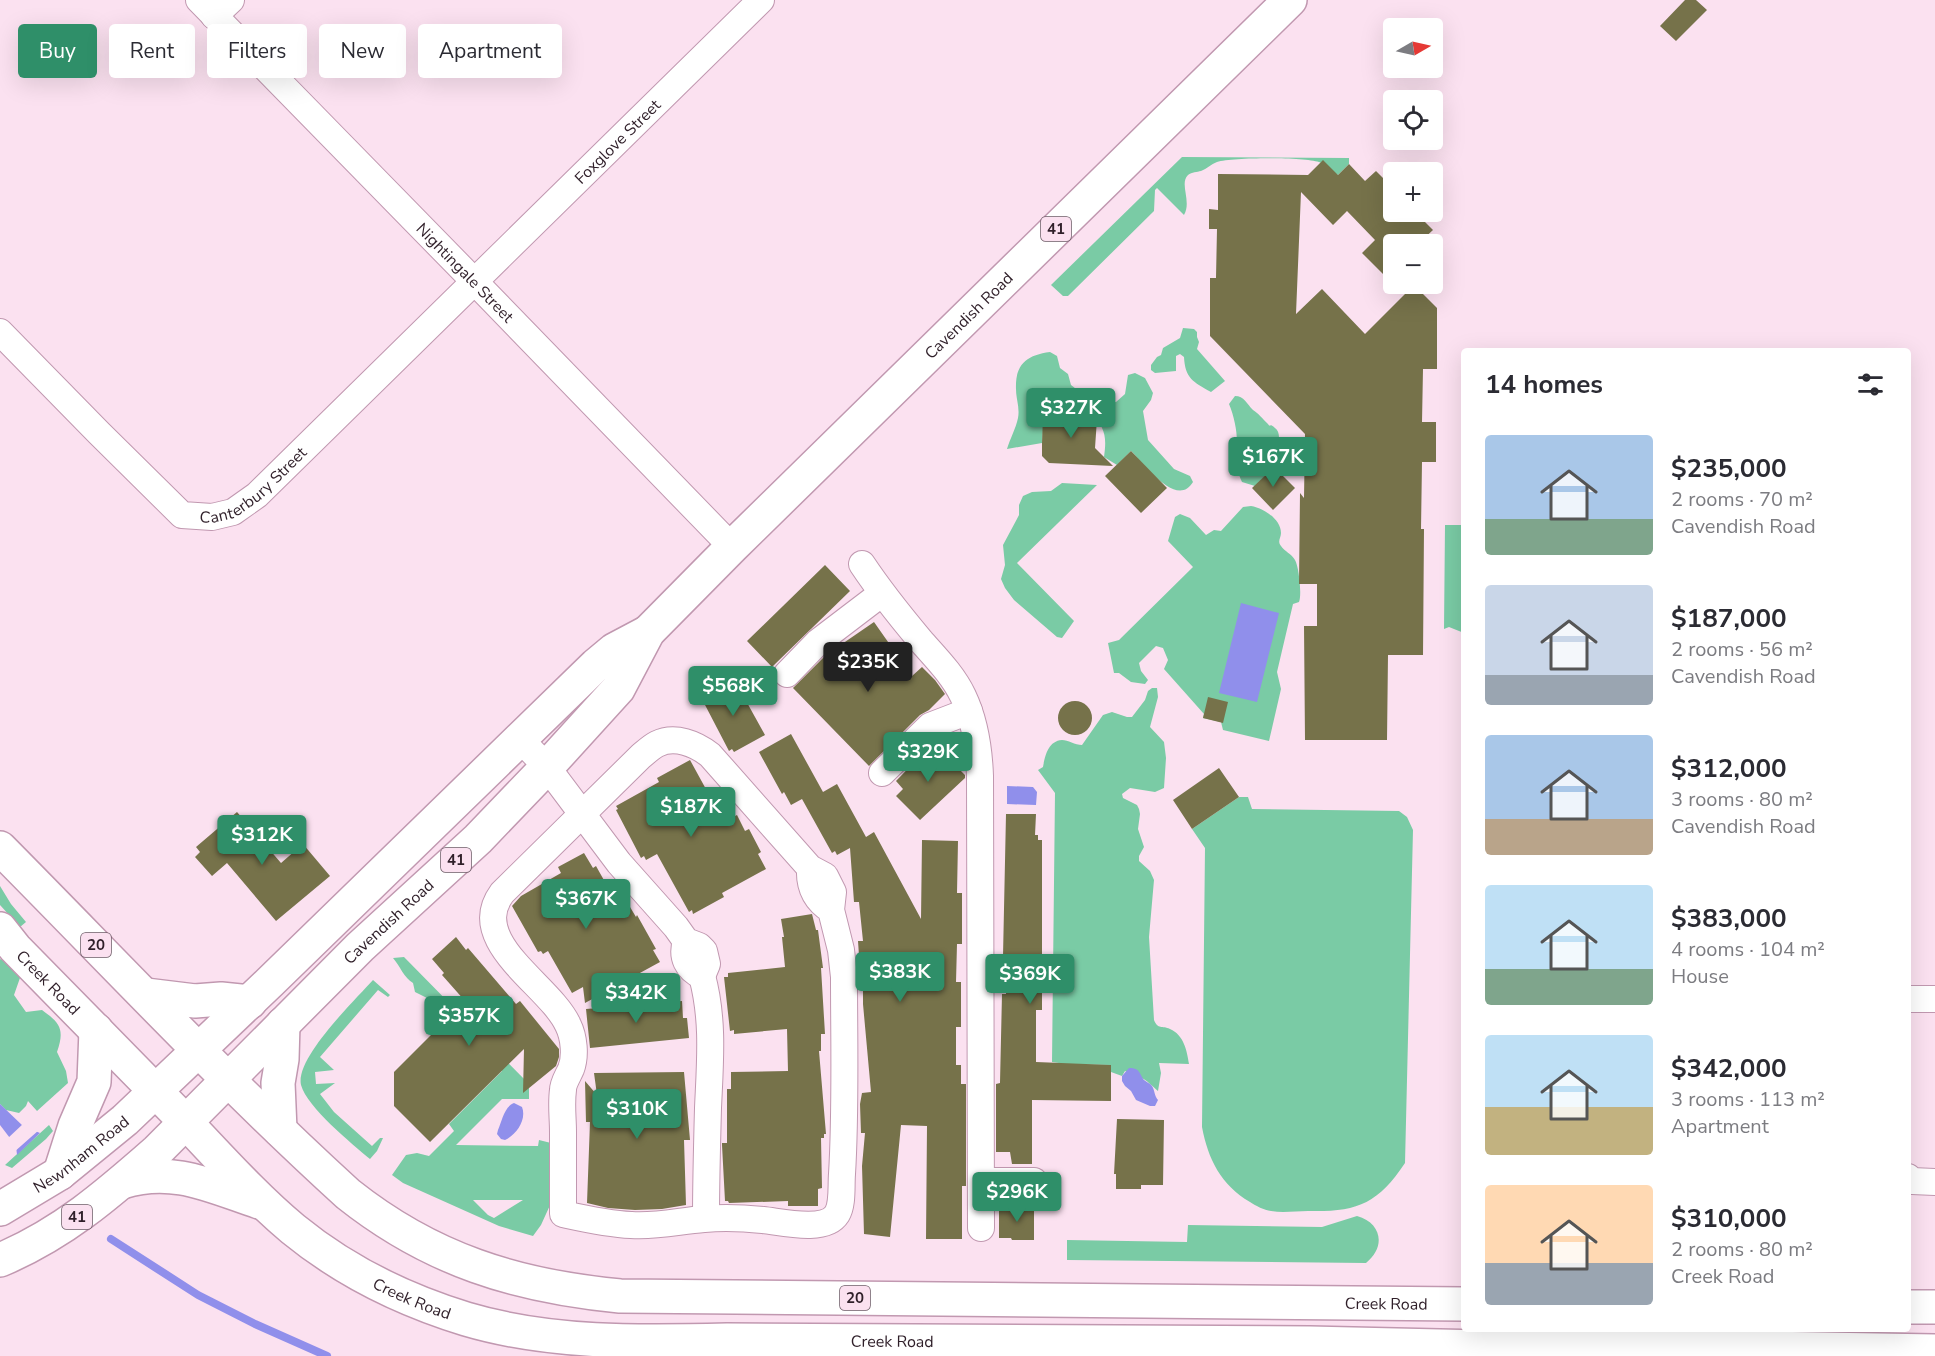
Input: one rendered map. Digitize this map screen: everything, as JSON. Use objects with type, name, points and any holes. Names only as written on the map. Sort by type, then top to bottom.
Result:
[{"type":"main road","name":"Cavendish Road","points":[[185,1122],[360,947],[405,908],[478,838],[547,767],[618,689],[648,632],[1290,0]]},
{"type":"main road","name":"Cavendish Road","points":[[156,1091],[596,665],[614,650],[648,632]]},
{"type":"main road","name":"Creek Road","points":[[0,848],[227,1080],[348,1194],[408,1236],[485,1270],[528,1282],[620,1296],[1461,1304]]},
{"type":"main road","name":"Creek Road","points":[[0,929],[15,948],[185,1122],[294,1229],[325,1252],[391,1290],[466,1319],[505,1328],[544,1335],[647,1341],[1299,1343],[1935,1351]]},
{"type":"main road","points":[[146,995],[195,1001],[221,999],[250,1002]]},
{"type":"main road","points":[[280,1130],[278,1083],[282,1059],[283,1024]]},
{"type":"main road","points":[[60,1173],[75,1126],[94,1082],[96,1030]]},
{"type":"main road","name":"Newnham Road","points":[[0,1209],[60,1173],[101,1141],[156,1091]]},
{"type":"main road","name":"41","points":[[14,1254],[77,1217],[122,1182],[185,1122]]},
{"type":"main road","points":[[122,1182],[151,1175],[171,1175],[265,1203]]},
{"type":"main road","points":[[0,1280],[11,1271],[14,1254]]},
{"type":"main road","points":[[1911,1307],[1935,1307]]},
{"type":"street","name":"Foxglove Street","points":[[474,281],[761,0]]},
{"type":"street","name":"Nightingale Street","points":[[215,5],[474,281],[732,547]]},
{"type":"street","name":"Canterbury Street","points":[[0,332],[182,515],[212,518],[233,512],[257,495],[474,281]]},
{"type":"street","points":[[862,564],[881,594],[955,680],[969,711],[979,752],[981,1228]]},
{"type":"street","points":[[787,674],[818,642],[881,594]]},
{"type":"street","points":[[882,773],[930,726],[969,711]]},
{"type":"street","points":[[520,739],[547,767],[619,863],[686,941],[699,946],[704,951],[707,964],[702,976],[708,997],[711,1029],[706,1218]]},
{"type":"street","points":[[684,741],[710,755],[810,867],[809,876],[814,892],[818,899],[831,910],[840,942],[844,977],[844,1149],[840,1207],[833,1219],[818,1224],[706,1218],[652,1226],[605,1223],[564,1214],[562,1088],[572,1067],[572,1040],[569,1027],[563,1015],[507,953],[501,943],[493,918],[496,901],[502,893],[582,814],[641,756],[657,744],[684,741]]},
{"type":"street","points":[[1911,999],[1935,999]]},
{"type":"street","points":[[1911,1179],[1935,1182]]},
{"type":"street","points":[[981,1181],[1034,1181]]},
{"type":"green space","points":[[1182,157],[1349,158],[1349,164],[1338,175],[1322,163],[1311,160],[1253,158],[1217,162],[1188,175],[1185,183],[1187,204],[1184,215],[1157,188],[1154,211],[1068,296],[1063,296],[1051,285]]},
{"type":"green space","points":[[1183,328],[1194,329],[1197,332],[1199,342],[1197,349],[1225,381],[1211,392],[1191,379],[1186,370],[1184,357],[1180,354],[1176,356],[1176,371],[1155,373],[1151,370],[1151,365],[1161,355],[1163,348],[1180,338]]},
{"type":"green space","points":[[1050,352],[1057,356],[1060,368],[1068,374],[1071,385],[1080,392],[1096,393],[1110,403],[1116,402],[1125,394],[1128,375],[1135,373],[1145,378],[1153,393],[1143,411],[1148,440],[1174,469],[1190,476],[1193,482],[1186,489],[1178,490],[1170,487],[1152,474],[1131,451],[1117,465],[1104,457],[1104,433],[1090,411],[1061,410],[1060,403],[1048,402],[1044,399],[1042,399],[1044,415],[1042,443],[1007,449],[1018,418],[1016,380],[1020,367],[1029,358]]},
{"type":"green space","points":[[1235,396],[1243,399],[1279,434],[1278,445],[1268,473],[1255,486],[1242,482],[1238,472],[1236,428],[1229,404]]},
{"type":"green space","points":[[1062,483],[1097,485],[1017,563],[1074,621],[1062,638],[1057,637],[1014,600],[1001,579],[1005,565],[1003,545],[1019,515],[1019,505],[1023,496],[1032,492],[1051,491]]},
{"type":"green space","points":[[1251,506],[1266,512],[1278,523],[1281,533],[1280,544],[1295,560],[1300,581],[1299,602],[1293,604],[1277,672],[1281,689],[1269,741],[1223,730],[1221,722],[1203,718],[1204,714],[1164,669],[1168,660],[1163,648],[1156,646],[1139,663],[1141,671],[1148,680],[1145,684],[1131,682],[1119,673],[1114,673],[1108,643],[1119,640],[1193,567],[1168,541],[1175,517],[1180,514],[1190,518],[1206,535],[1214,530],[1221,531],[1243,507]]},
{"type":"green space","points":[[1445,525],[1461,525],[1461,632],[1449,627],[1444,629]]},
{"type":"green space","points":[[1152,688],[1157,688],[1158,697],[1150,727],[1164,742],[1166,758],[1164,788],[1155,792],[1130,788],[1122,794],[1123,798],[1137,805],[1139,809],[1138,829],[1144,847],[1139,861],[1150,871],[1154,880],[1149,937],[1154,1020],[1159,1026],[1179,1035],[1186,1049],[1189,1064],[1159,1063],[1161,1073],[1158,1091],[1135,1075],[1125,1071],[1122,1076],[1111,1072],[1111,1065],[1052,1062],[1055,793],[1038,770],[1043,767],[1046,754],[1053,743],[1062,740],[1082,745],[1103,715],[1112,712],[1132,717]]},
{"type":"green space","points":[[1239,797],[1248,797],[1252,809],[1399,811],[1407,817],[1413,830],[1405,1163],[1375,1197],[1352,1207],[1339,1210],[1285,1212],[1260,1208],[1231,1188],[1217,1170],[1208,1150],[1202,1127],[1205,848],[1192,829]]},
{"type":"green space","points":[[0,886],[26,922],[20,927],[0,905]]},
{"type":"green space","points":[[404,957],[529,1084],[529,1099],[502,1099],[456,1145],[538,1146],[539,1140],[551,1143],[551,1203],[533,1236],[499,1226],[403,1183],[392,1175],[406,1155],[417,1153],[429,1156],[454,1131],[449,1124],[502,1071],[449,1017],[435,1009],[427,998],[415,992],[413,983],[393,958]],"holes":[[[473,1200],[523,1200],[494,1218]]]},
{"type":"green space","points":[[0,959],[9,963],[21,975],[14,995],[26,1012],[42,1010],[57,1023],[61,1032],[57,1052],[66,1071],[68,1083],[37,1111],[28,1101],[19,1113],[6,1110],[0,1104]]},
{"type":"green space","points":[[373,980],[390,995],[388,997],[378,990],[320,1057],[334,1070],[315,1072],[316,1084],[335,1083],[320,1094],[334,1112],[372,1146],[383,1138],[370,1159],[321,1114],[305,1094],[301,1085],[307,1060],[316,1045]]},
{"type":"green space","points":[[49,1125],[53,1131],[46,1139],[12,1168],[5,1165]]},
{"type":"green space","points":[[1357,1216],[1372,1224],[1378,1236],[1377,1250],[1366,1263],[1067,1260],[1067,1240],[1187,1242],[1188,1225],[1322,1227]]},
{"type":"shaded area","points":[[1241,603],[1279,613],[1257,702],[1219,693]]},
{"type":"shaded area","points":[[1007,786],[1033,787],[1037,792],[1036,805],[1007,804]]},
{"type":"shaded area","points":[[1129,1068],[1137,1070],[1152,1086],[1158,1100],[1155,1106],[1136,1100],[1125,1086],[1122,1076]]},
{"type":"shaded area","points":[[514,1103],[522,1107],[522,1122],[513,1135],[505,1140],[501,1139],[497,1134],[498,1130],[506,1111]]},
{"type":"shaded area","points":[[0,1104],[23,1126],[40,1133],[17,1155],[16,1146],[0,1125]]},
{"type":"pier","points":[[24,1123],[39,1130],[13,1153],[13,1147],[7,1139]]},
{"type":"building","points":[[1685,0],[1696,0],[1707,10],[1676,41],[1660,26]]},
{"type":"building","points":[[1323,160],[1338,175],[1349,164],[1365,181],[1376,171],[1383,178],[1383,222],[1425,222],[1433,230],[1429,234],[1383,234],[1383,274],[1362,253],[1375,240],[1347,211],[1333,225],[1301,192],[1296,314],[1322,289],[1365,334],[1405,294],[1423,294],[1437,308],[1437,369],[1423,369],[1422,422],[1436,422],[1436,462],[1422,462],[1423,655],[1388,655],[1387,740],[1305,740],[1304,626],[1317,626],[1317,584],[1299,584],[1300,493],[1304,498],[1305,434],[1210,336],[1210,278],[1216,278],[1217,229],[1209,229],[1209,209],[1218,210],[1218,174],[1308,175]]},
{"type":"building","points":[[1051,410],[1090,411],[1097,419],[1095,448],[1113,466],[1049,463],[1042,456],[1043,416]]},
{"type":"building","points":[[1131,451],[1167,488],[1141,513],[1105,476]]},
{"type":"building","points":[[1274,467],[1295,488],[1273,510],[1252,488]]},
{"type":"building","points":[[825,565],[850,591],[772,667],[747,641]]},
{"type":"building","points":[[874,622],[912,676],[922,667],[945,694],[929,710],[920,715],[869,766],[793,688],[826,655]]},
{"type":"building","points":[[735,681],[765,735],[734,752],[732,749],[729,751],[704,703],[705,698]]},
{"type":"building","points":[[1208,697],[1228,702],[1223,723],[1203,718]]},
{"type":"building","points":[[1075,701],[1087,706],[1092,718],[1087,730],[1075,735],[1063,730],[1058,718],[1063,706]]},
{"type":"building","points":[[791,734],[823,792],[837,784],[866,837],[874,832],[921,919],[922,840],[958,841],[957,893],[962,893],[962,944],[957,944],[956,982],[961,982],[961,1027],[956,1027],[956,1065],[961,1065],[961,1084],[966,1084],[966,1186],[962,1186],[962,1239],[926,1239],[927,1126],[901,1125],[890,1237],[864,1234],[862,1166],[865,1133],[861,1133],[860,1104],[862,1093],[871,1092],[863,1004],[863,970],[860,970],[858,941],[863,941],[859,902],[854,902],[850,848],[837,855],[835,851],[832,853],[802,799],[791,805],[784,792],[782,794],[759,752]]},
{"type":"building","points":[[927,749],[935,758],[942,752],[965,775],[965,778],[920,820],[896,796],[903,789],[896,781]]},
{"type":"building","points":[[690,760],[724,822],[737,815],[745,831],[749,829],[761,852],[758,854],[766,869],[722,893],[724,897],[693,914],[692,910],[689,912],[657,854],[646,860],[644,856],[641,858],[616,810],[618,809],[616,806],[659,782],[657,778]]},
{"type":"building","points":[[1219,768],[1239,797],[1192,829],[1173,800]]},
{"type":"building","points":[[237,812],[281,863],[303,844],[330,876],[276,921],[227,863],[212,876],[195,857],[200,852],[196,847]]},
{"type":"building","points":[[1006,814],[1036,814],[1035,835],[1038,835],[1038,840],[1042,840],[1042,1010],[1036,1010],[1036,1062],[1111,1065],[1111,1101],[1032,1100],[1032,1164],[1012,1164],[1010,1152],[996,1152],[996,1084],[1000,1083],[1002,994],[1006,994],[1007,957],[1003,956]]},
{"type":"building","points":[[584,853],[593,868],[596,866],[619,907],[627,902],[636,917],[637,915],[656,949],[653,950],[660,962],[585,1003],[583,987],[572,993],[548,951],[543,954],[541,951],[538,952],[512,906],[521,896],[561,873],[558,867]]},
{"type":"building","points":[[812,914],[816,930],[818,930],[823,968],[821,968],[825,1034],[821,1034],[821,1051],[819,1051],[826,1134],[824,1138],[821,1138],[822,1188],[818,1189],[818,1206],[788,1206],[788,1201],[729,1203],[725,1201],[722,1143],[727,1143],[727,1089],[731,1089],[731,1072],[788,1071],[787,1029],[734,1034],[734,1030],[730,1031],[724,977],[728,977],[728,973],[785,967],[781,919]]},
{"type":"building","points":[[456,937],[516,1004],[520,1001],[559,1049],[559,1057],[556,1066],[523,1093],[524,1049],[430,1142],[394,1106],[394,1072],[465,1001],[442,975],[444,973],[432,959]]},
{"type":"building","points":[[682,1001],[683,1018],[687,1018],[689,1038],[590,1048],[586,1009]]},
{"type":"building","points":[[684,1072],[690,1140],[684,1140],[686,1205],[635,1210],[608,1208],[587,1203],[590,1122],[586,1122],[585,1081],[597,1095],[594,1073]]},
{"type":"building","points":[[1117,1119],[1164,1120],[1163,1185],[1141,1185],[1141,1189],[1116,1189],[1116,1174],[1114,1174]]},
{"type":"building","points":[[999,1207],[1029,1207],[1029,1210],[1034,1210],[1034,1240],[999,1238]]},
{"type":"waterway","points":[[111,1239],[198,1295],[255,1324],[327,1356]]}]
